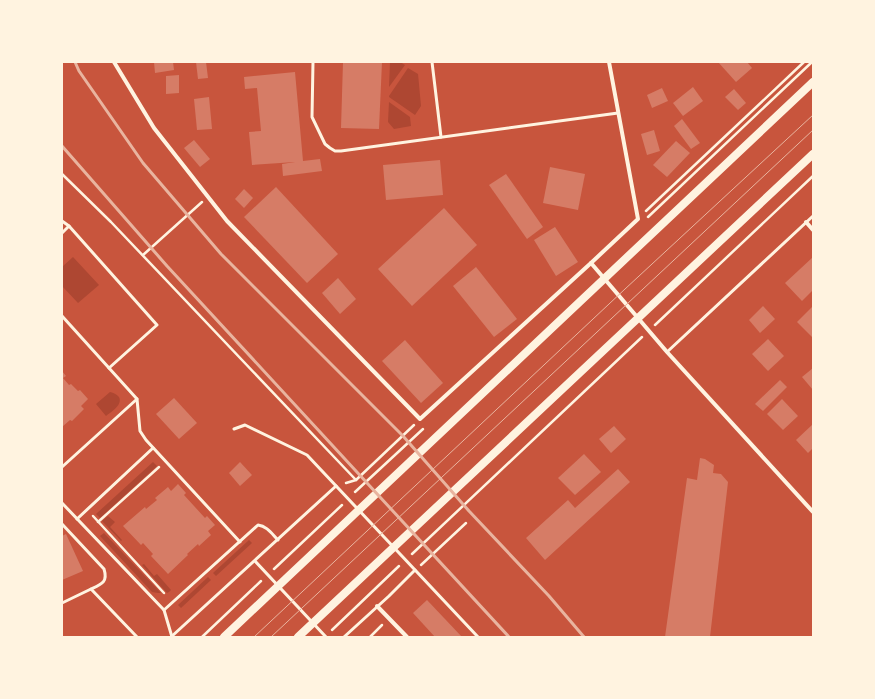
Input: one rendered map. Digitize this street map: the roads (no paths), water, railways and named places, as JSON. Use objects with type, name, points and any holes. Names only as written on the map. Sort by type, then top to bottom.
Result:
[{"type":"main road","points":[[224,637],[813,82]]},
{"type":"main road","points":[[298,637],[813,154]]},
{"type":"street","points":[[114,62],[154,128],[227,221],[420,419],[592,263],[638,219],[609,62]]},
{"type":"street","points":[[806,222],[813,230]]},
{"type":"street","points":[[592,263],[667,352],[813,512]]},
{"type":"street","points":[[377,606],[407,637]]},
{"type":"lane","points":[[313,62],[312,117],[325,144],[335,151],[618,113]]},
{"type":"lane","points":[[432,62],[441,137]]},
{"type":"lane","points":[[667,352],[813,216]]},
{"type":"lane","points":[[62,221],[69,226],[157,325],[109,368]]},
{"type":"lane","points":[[62,233],[69,226]]},
{"type":"lane","points":[[62,316],[137,399],[140,431],[146,440],[240,542]]},
{"type":"lane","points":[[62,467],[137,399]]},
{"type":"lane","points":[[234,429],[245,425],[307,455],[478,637]]},
{"type":"lane","points":[[77,519],[153,448]]},
{"type":"lane","points":[[62,503],[164,610],[172,637],[336,486]]},
{"type":"lane","points":[[62,524],[104,569],[106,575],[104,581],[100,585],[62,603]]},
{"type":"lane","points":[[164,610],[258,525],[266,528],[278,540]]},
{"type":"lane","points":[[255,561],[326,637]]},
{"type":"lane","points":[[344,637],[415,570]]},
{"type":"lane","points":[[91,590],[137,637]]},
{"type":"tram line","points":[[254,637],[813,115]]},
{"type":"tram line","points":[[271,637],[813,130]]},
{"type":"railway","points":[[75,62],[79,71],[143,163],[221,254],[403,436],[469,511],[549,596],[584,637]]},
{"type":"railway","points":[[62,146],[167,266],[509,637]]}]
